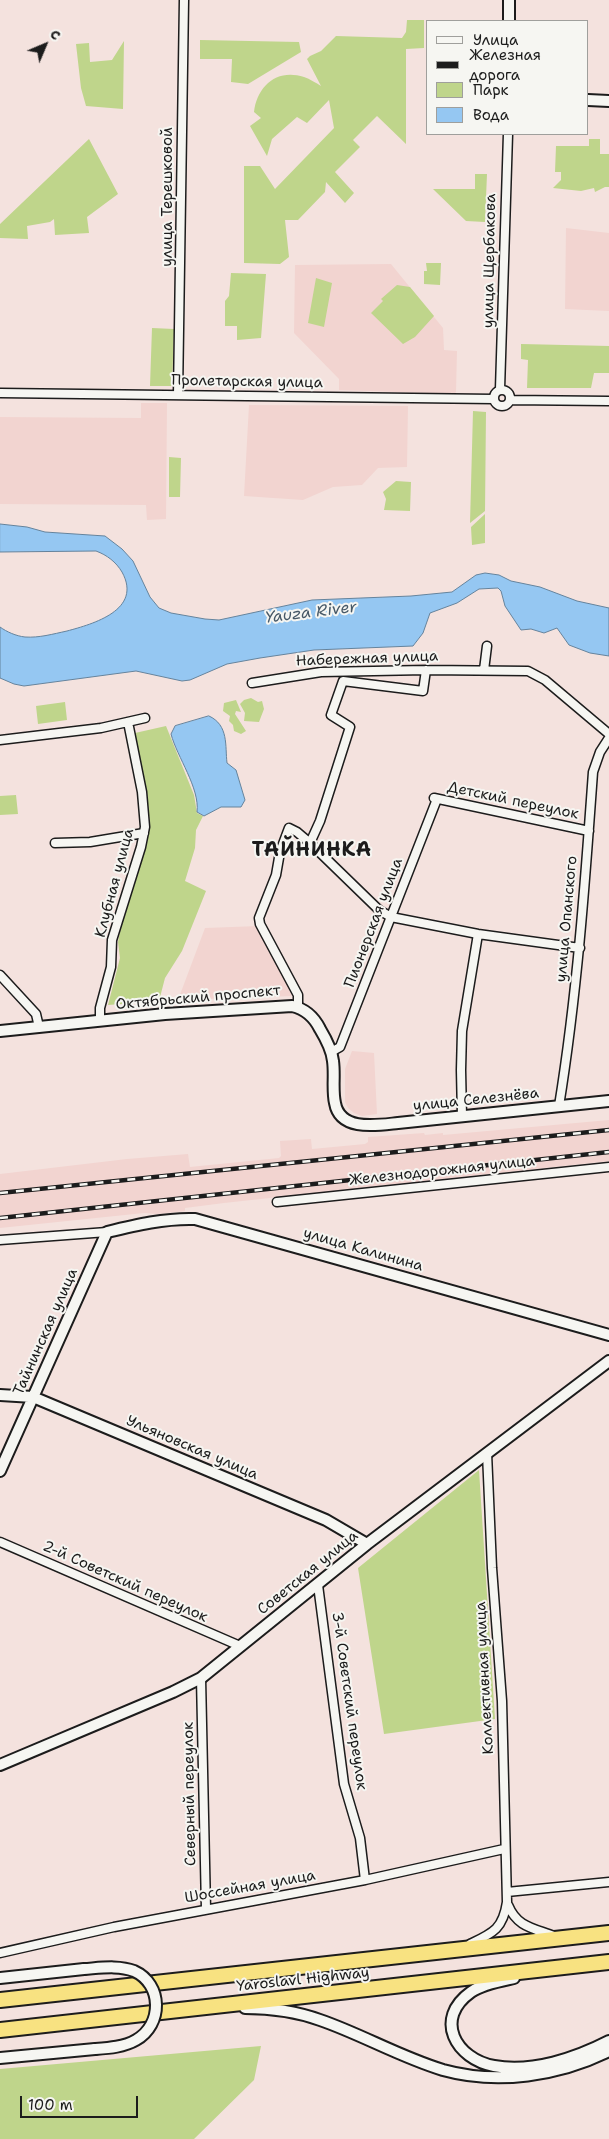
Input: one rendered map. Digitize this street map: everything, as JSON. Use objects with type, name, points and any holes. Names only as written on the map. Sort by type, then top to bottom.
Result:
[{"type":"highway","name":"Yaroslavl Highway","points":[[0,2000],[609,1933]]},
{"type":"highway","name":"Yaroslavl Highway","points":[[0,2030],[609,1962]]},
{"type":"street","name":"улица Терешковой","points":[[178,395],[184,0]]},
{"type":"street","points":[[509,0],[509,20]]},
{"type":"street","points":[[589,100],[609,100]]},
{"type":"street","name":"улица Щербакова","points":[[500,389],[508,135]]},
{"type":"street","points":[[500,389],[508,392],[510,400],[508,404],[502,406],[496,403],[494,399],[496,392],[500,389]]},
{"type":"street","name":"Пролетарская улица","points":[[0,392],[494,399]]},
{"type":"street","points":[[510,400],[609,401]]},
{"type":"street","points":[[484,670],[487,646]]},
{"type":"street","points":[[310,843],[320,822],[350,728],[331,715],[343,682],[423,691],[426,670]]},
{"type":"street","name":"Набережная улица","points":[[252,683],[321,672],[515,670],[538,676],[609,734]]},
{"type":"street","points":[[0,740],[93,729],[145,718]]},
{"type":"street","name":"Клубная улица","points":[[100,1021],[100,1008],[111,967],[112,940],[144,833],[145,818],[142,792],[128,722]]},
{"type":"street","name":"улица Опанского","points":[[559,1106],[568,1050],[580,948],[592,772],[600,752],[609,738]]},
{"type":"street","name":"Детский переулок","points":[[435,798],[589,831]]},
{"type":"street","name":"Пионерская улица","points":[[331,1052],[340,1048],[435,798]]},
{"type":"street","points":[[298,1007],[298,995],[259,921],[276,876],[280,852],[289,828],[310,843],[379,910],[390,917],[478,934],[580,948]]},
{"type":"street","points":[[54,843],[90,842],[144,833]]},
{"type":"street","points":[[462,1116],[462,1031],[478,934]]},
{"type":"street","points":[[0,976],[36,1014],[39,1027]]},
{"type":"street","name":"Октябрьский проспект","points":[[0,1031],[268,1006],[298,1007],[313,1018],[331,1052],[334,1062],[334,1102],[337,1110],[348,1120]]},
{"type":"street","name":"улица Селезнёва","points":[[348,1120],[359,1124],[373,1125],[609,1101]]},
{"type":"street","name":"Железнодорожная улица","points":[[278,1202],[609,1167]]},
{"type":"street","name":"улица Калинина","points":[[106,1232],[152,1222],[195,1219],[609,1335]]},
{"type":"street","points":[[0,1240],[106,1232]]},
{"type":"street","name":"Тайнинская улица","points":[[0,1471],[106,1232]]},
{"type":"street","name":"Советская улица","points":[[0,1765],[173,1692],[201,1678],[368,1544],[609,1361]]},
{"type":"street","name":"Ульяновская улица","points":[[0,1395],[33,1397],[326,1520],[368,1544]]},
{"type":"street","name":"Коллективная улица","points":[[459,1950],[497,1928],[505,1917],[507,1902],[504,1849],[502,1701],[492,1568],[487,1453]]},
{"type":"street","name":"2-й Советский переулок","points":[[0,1542],[240,1646]]},
{"type":"street","name":"3-й Советский переулок","points":[[318,1584],[344,1784],[360,1838],[365,1880]]},
{"type":"street","name":"Северный переулок","points":[[201,1678],[206,1909]]},
{"type":"street","name":"Шоссейная улица","points":[[0,1953],[114,1927],[365,1880],[504,1849]]},
{"type":"street","points":[[507,1892],[609,1882]]},
{"type":"street","points":[[507,1902],[511,1913],[523,1925],[560,1938]]},
{"type":"street","points":[[0,1978],[120,1968],[134,1971],[145,1979],[153,1991],[156,2003],[156,2015],[152,2025],[137,2040],[123,2046],[0,2058]]},
{"type":"street","points":[[542,1969],[472,1991],[461,2001],[454,2011],[451,2029],[459,2048],[478,2061],[495,2066],[521,2067],[553,2062],[576,2055],[609,2041]]},
{"type":"street","points":[[206,2007],[267,2008],[292,2012],[320,2020],[443,2070],[482,2076],[530,2076],[580,2064],[609,2051]]},
{"type":"shaded area","points":[[566,228],[609,233],[609,311],[565,309]]},
{"type":"shaded area","points":[[391,264],[443,328],[444,350],[457,351],[456,392],[454,394],[339,390],[339,379],[294,333],[295,265]]},
{"type":"shaded area","points":[[141,403],[167,403],[166,519],[147,520],[146,505],[0,504],[0,417],[141,418]]},
{"type":"shaded area","points":[[249,405],[408,406],[407,467],[378,468],[362,485],[333,487],[303,500],[244,496]]},
{"type":"shaded area","points":[[259,926],[292,996],[178,1000],[205,928]]},
{"type":"shaded area","points":[[352,1051],[374,1053],[377,1114],[362,1116],[354,1113],[345,1102],[345,1069]]},
{"type":"shaded area","points":[[609,1120],[609,1161],[224,1203],[158,1214],[144,1213],[0,1228],[0,1174],[188,1154],[190,1167],[279,1158],[281,1156],[280,1141],[311,1139],[312,1149],[365,1144],[368,1142],[368,1137],[424,1133],[425,1135],[443,1133],[443,1135]]},
{"type":"green space","points":[[407,20],[424,20],[424,48],[406,49],[406,144],[377,116],[353,140],[360,147],[335,172],[354,193],[345,203],[326,182],[325,192],[298,220],[285,220],[289,257],[280,264],[244,263],[244,166],[260,166],[275,189],[334,128],[329,100],[307,123],[297,117],[272,139],[267,156],[250,126],[261,118],[254,112],[259,94],[270,81],[285,75],[304,77],[321,86],[307,59],[321,51],[336,36],[402,38],[406,32]]},
{"type":"green space","points":[[200,40],[299,42],[301,52],[248,84],[231,82],[232,59],[200,59]]},
{"type":"green space","points":[[124,41],[123,109],[86,106],[81,88],[76,44],[89,43],[90,62],[112,60]]},
{"type":"green space","points":[[89,139],[118,194],[87,217],[89,233],[55,235],[54,219],[50,222],[27,226],[28,239],[0,238],[0,224]]},
{"type":"green space","points":[[589,139],[600,139],[600,154],[609,154],[609,187],[595,192],[594,188],[581,191],[553,188],[561,180],[561,172],[555,172],[556,146],[589,146]]},
{"type":"green space","points":[[475,174],[487,174],[485,222],[466,221],[433,189],[475,189]]},
{"type":"green space","points":[[426,263],[441,263],[440,285],[424,284],[424,271],[427,271]]},
{"type":"green space","points":[[231,273],[266,274],[261,338],[237,340],[237,326],[225,326],[225,301],[229,296]]},
{"type":"green space","points":[[316,278],[332,283],[324,327],[308,323]]},
{"type":"green space","points":[[397,285],[410,287],[434,316],[415,337],[403,344],[371,313],[383,301],[381,299]]},
{"type":"green space","points":[[152,328],[174,329],[172,386],[150,386]]},
{"type":"green space","points":[[521,344],[609,346],[609,373],[594,373],[591,388],[527,388],[528,360],[521,359]]},
{"type":"green space","points":[[473,411],[486,412],[485,511],[470,523]]},
{"type":"green space","points":[[169,457],[181,458],[180,497],[169,497]]},
{"type":"green space","points":[[396,481],[411,482],[410,511],[384,510],[386,499],[383,492]]},
{"type":"green space","points":[[485,514],[485,543],[472,545],[471,527]]},
{"type":"green space","points":[[251,698],[258,702],[262,701],[264,709],[259,722],[244,721],[245,713],[240,704],[244,700]]},
{"type":"green space","points":[[236,700],[241,712],[236,711],[235,714],[246,731],[241,734],[234,731],[233,725],[229,721],[230,716],[223,711],[224,703]]},
{"type":"green space","points":[[65,702],[67,720],[38,724],[36,706]]},
{"type":"green space","points":[[166,726],[194,795],[197,813],[203,816],[196,830],[195,848],[185,881],[206,891],[182,951],[165,978],[159,1001],[108,1005],[120,958],[118,942],[120,931],[150,826],[147,792],[135,733]]},
{"type":"green space","points":[[16,795],[18,814],[0,815],[0,796]]},
{"type":"green space","points":[[479,1470],[495,1719],[384,1734],[358,1568]]},
{"type":"green space","points":[[261,2046],[254,2080],[194,2139],[0,2139],[0,2069]]},
{"type":"water","name":"Yauza River","points":[[0,524],[27,527],[45,532],[105,536],[122,549],[133,561],[150,597],[159,608],[171,613],[205,619],[219,620],[312,600],[411,596],[452,592],[476,575],[485,573],[499,575],[511,581],[540,587],[577,601],[609,608],[609,656],[590,653],[569,645],[557,628],[544,633],[531,629],[521,630],[505,606],[501,591],[498,588],[479,589],[457,603],[430,613],[423,633],[413,646],[314,650],[260,658],[227,664],[190,680],[182,681],[136,671],[24,686],[14,684],[0,678],[0,627],[15,635],[30,637],[67,631],[90,624],[112,613],[121,606],[126,596],[127,585],[117,565],[96,551],[0,552]]},
{"type":"water","points":[[209,716],[223,730],[227,763],[236,770],[245,800],[241,807],[221,807],[204,816],[197,812],[197,803],[192,783],[171,734],[175,726]]},
{"type":"railway","points":[[0,1193],[609,1130]]},
{"type":"railway","points":[[0,1218],[609,1152]]},
{"type":"district","name":"ТАЙНИНКА","points":[[312,851]]}]
